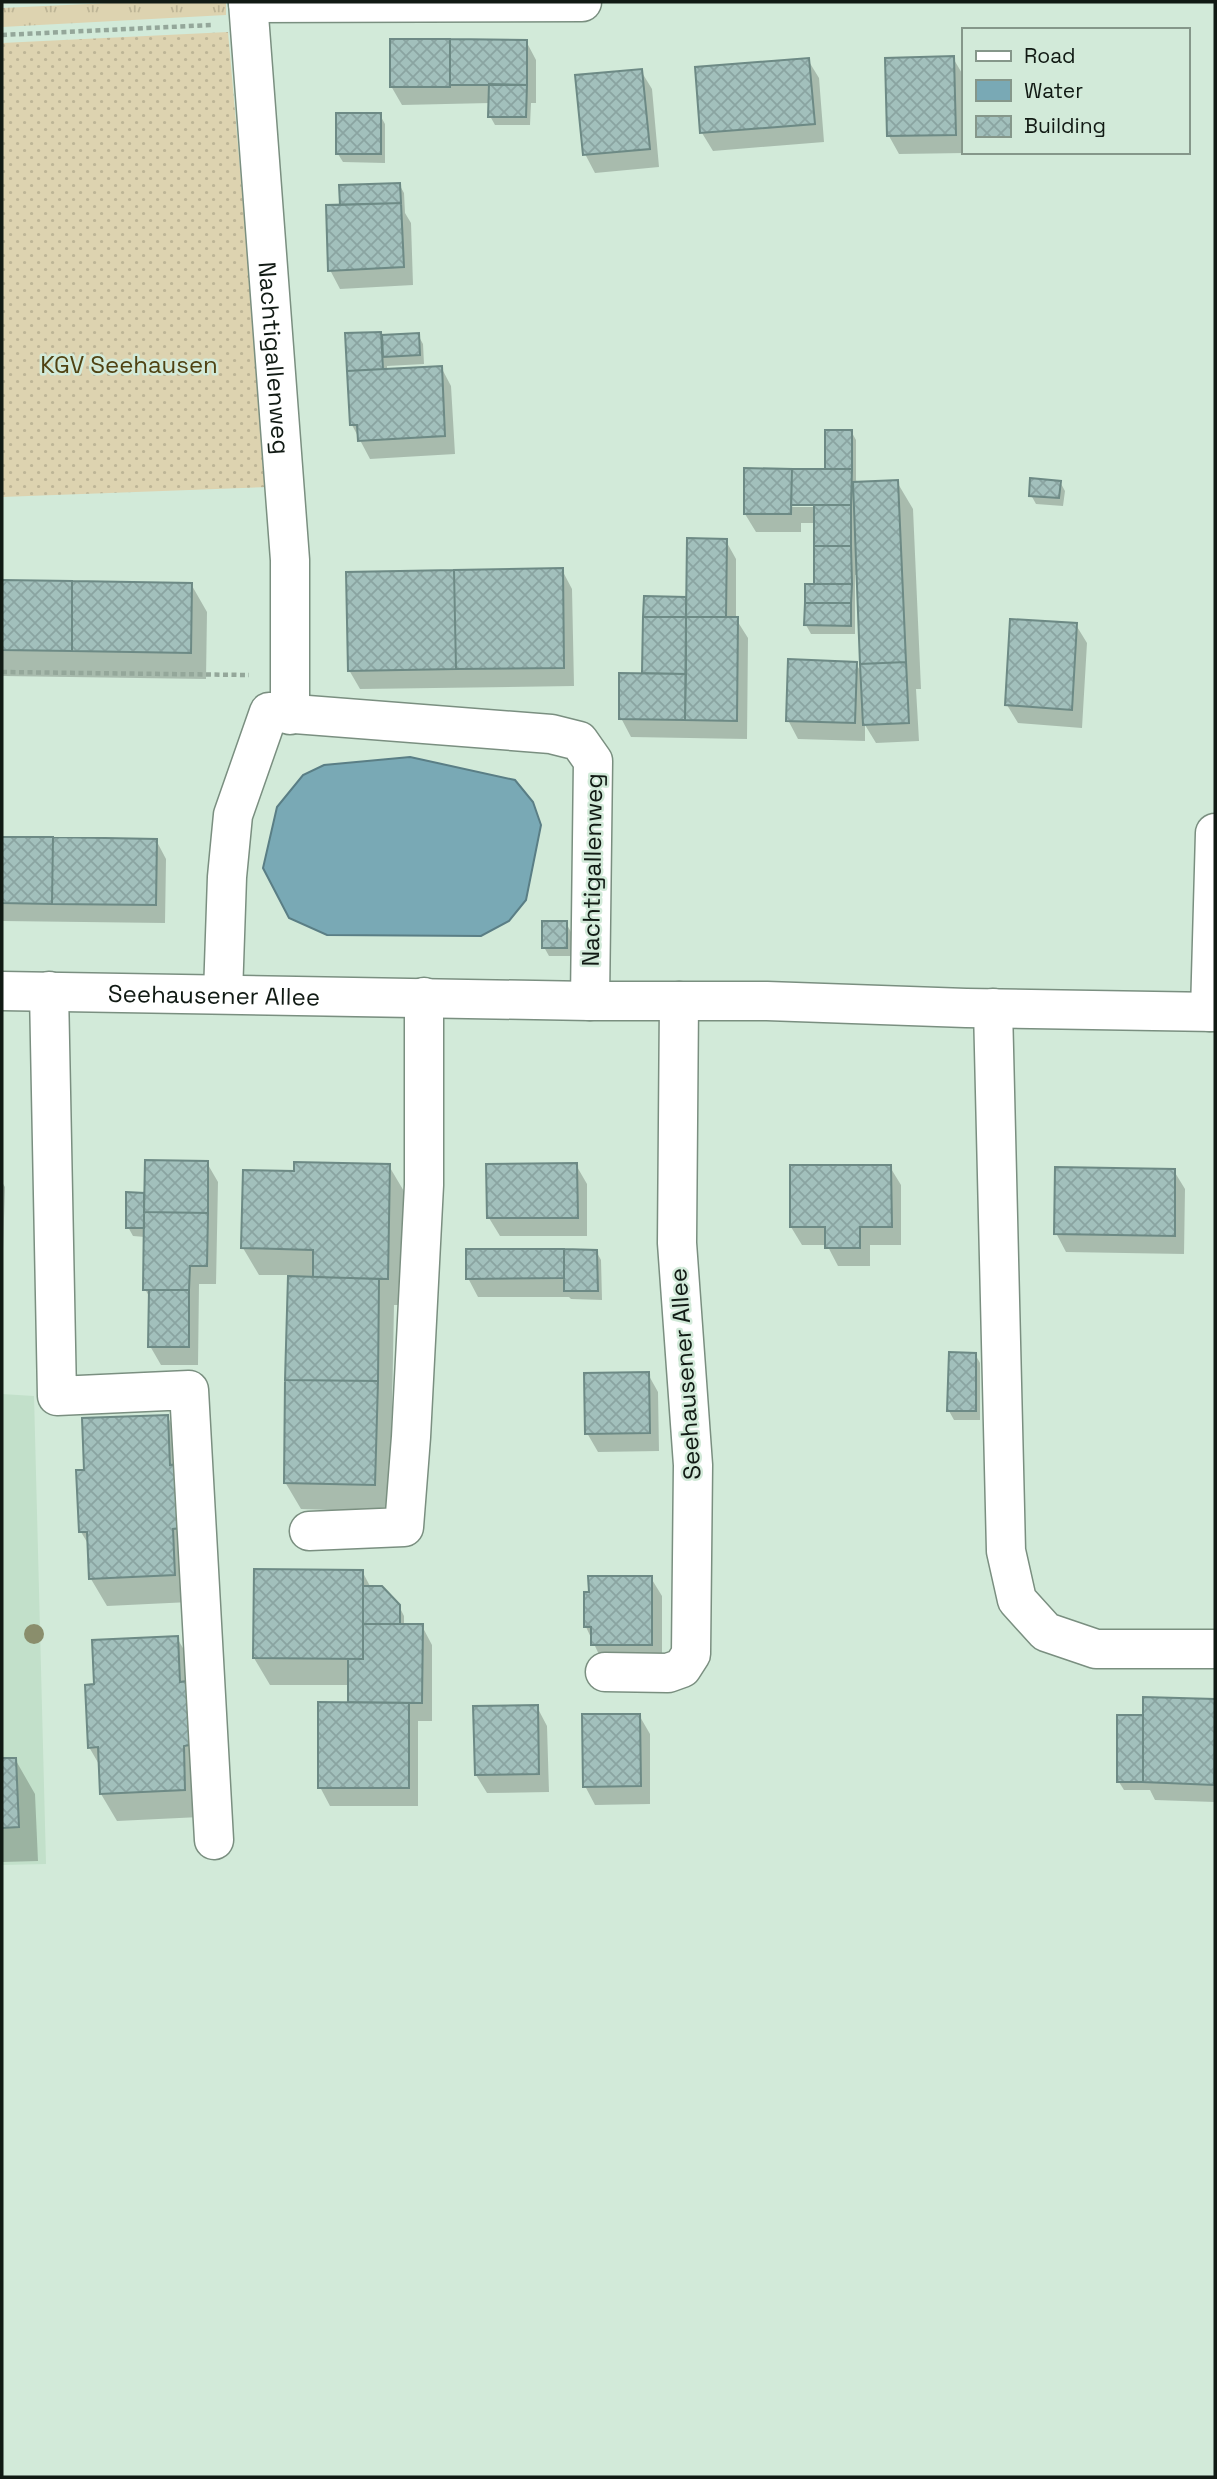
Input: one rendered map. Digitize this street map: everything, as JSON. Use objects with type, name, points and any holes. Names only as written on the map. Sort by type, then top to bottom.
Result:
[{"type":"street","points":[[248,9],[582,2]]},
{"type":"street","name":"Nachtigallenweg","points":[[248,9],[290,560],[290,715]]},
{"type":"street","name":"Nachtigallenweg","points":[[223,994],[227,877],[233,815],[269,712],[551,734],[579,741],[593,761],[590,1001]]},
{"type":"street","points":[[1213,1012],[1215,833]]},
{"type":"street","name":"Seehausener Allee","points":[[2,991],[590,1001],[767,1001],[1213,1012]]},
{"type":"street","points":[[49,991],[58,1396],[189,1390],[214,1840]]},
{"type":"street","points":[[309,1531],[404,1527],[424,1185],[424,998]]},
{"type":"street","name":"Seehausener Allee","points":[[605,1672],[668,1673],[682,1668],[691,1654],[693,1465],[677,1243],[679,1001]]},
{"type":"street","points":[[993,1008],[1006,1551],[1017,1600],[1046,1632],[1096,1649],[1215,1649]]},
{"type":"path","points":[[2,34],[248,9]]},
{"type":"path","points":[[2,672],[291,676]]},
{"type":"shaded area","points":[[2,1394],[34,1396],[46,1864],[2,1865]]},
{"type":"green space","points":[[131,2],[226,2],[226,15],[2,27],[2,8]]},
{"type":"green space","name":"KGV Seehausen","points":[[228,32],[268,487],[2,497],[2,43]]},
{"type":"water","points":[[410,757],[515,780],[533,802],[541,825],[526,900],[509,921],[481,936],[327,935],[289,918],[263,868],[277,807],[303,775],[324,765]]},
{"type":"building","points":[[390,39],[450,39],[450,87],[390,87]]},
{"type":"building","points":[[450,39],[527,40],[527,85],[450,85]]},
{"type":"building","points":[[954,56],[956,135],[887,136],[885,58]]},
{"type":"building","points":[[809,58],[815,124],[700,133],[695,67]]},
{"type":"building","points":[[642,69],[650,149],[583,155],[575,75]]},
{"type":"building","points":[[489,84],[527,85],[526,117],[488,117]]},
{"type":"building","points":[[336,113],[381,113],[381,154],[336,154]]},
{"type":"building","points":[[400,183],[401,203],[340,205],[339,185]]},
{"type":"building","points":[[401,203],[404,267],[328,271],[326,205]]},
{"type":"building","points":[[381,332],[383,369],[347,371],[345,333]]},
{"type":"building","points":[[419,333],[420,355],[383,357],[382,335]]},
{"type":"building","points":[[442,366],[445,436],[358,441],[357,425],[350,425],[347,371]]},
{"type":"building","points":[[825,430],[852,430],[852,469],[825,469]]},
{"type":"building","points":[[744,468],[792,469],[791,514],[744,514]]},
{"type":"building","points":[[792,469],[852,469],[851,505],[791,505]]},
{"type":"building","points":[[1030,478],[1061,481],[1059,498],[1029,496]]},
{"type":"building","points":[[898,480],[906,662],[860,664],[853,482]]},
{"type":"building","points":[[814,505],[851,505],[851,546],[814,546]]},
{"type":"building","points":[[687,538],[727,539],[726,617],[686,617]]},
{"type":"building","points":[[814,546],[851,546],[852,584],[814,584]]},
{"type":"building","points":[[563,568],[564,668],[456,669],[454,570]]},
{"type":"building","points":[[454,570],[456,669],[348,671],[346,572]]},
{"type":"building","points":[[2,580],[72,581],[72,651],[2,650]]},
{"type":"building","points":[[72,581],[192,583],[191,653],[72,651]]},
{"type":"building","points":[[805,584],[852,584],[851,603],[805,603]]},
{"type":"building","points":[[644,596],[686,597],[686,617],[643,617]]},
{"type":"building","points":[[805,603],[851,603],[851,626],[804,625]]},
{"type":"building","points":[[643,617],[686,617],[686,674],[642,673]]},
{"type":"building","points":[[686,617],[738,617],[737,721],[685,720]]},
{"type":"building","points":[[1010,619],[1077,623],[1072,710],[1005,705]]},
{"type":"building","points":[[788,659],[857,662],[855,723],[786,721]]},
{"type":"building","points":[[906,662],[909,723],[863,725],[860,664]]},
{"type":"building","points":[[619,673],[686,674],[685,720],[619,719]]},
{"type":"building","points":[[2,837],[53,837],[52,904],[2,903]]},
{"type":"building","points":[[53,837],[157,839],[156,905],[52,904]]},
{"type":"building","points":[[542,921],[567,921],[567,948],[542,948]]},
{"type":"building","points":[[145,1160],[208,1161],[208,1213],[144,1212]]},
{"type":"building","points":[[294,1162],[390,1164],[388,1279],[313,1277],[313,1250],[241,1248],[243,1170],[294,1171]]},
{"type":"building","points":[[577,1163],[578,1218],[487,1218],[486,1164]]},
{"type":"building","points":[[790,1165],[891,1165],[892,1227],[860,1227],[860,1248],[825,1248],[825,1227],[790,1227]]},
{"type":"building","points":[[1055,1167],[1175,1169],[1175,1236],[1054,1234]]},
{"type":"building","points":[[126,1192],[144,1193],[144,1228],[126,1228]]},
{"type":"building","points":[[144,1212],[208,1213],[207,1266],[190,1266],[189,1290],[143,1290]]},
{"type":"building","points":[[466,1249],[564,1249],[564,1278],[466,1279]]},
{"type":"building","points":[[564,1249],[597,1250],[598,1291],[564,1291]]},
{"type":"building","points":[[288,1276],[379,1279],[378,1381],[285,1380]]},
{"type":"building","points":[[149,1290],[189,1290],[189,1347],[148,1347]]},
{"type":"building","points":[[949,1352],[976,1353],[976,1411],[947,1411]]},
{"type":"building","points":[[649,1372],[650,1433],[585,1434],[584,1373]]},
{"type":"building","points":[[285,1380],[378,1381],[375,1485],[284,1483]]},
{"type":"building","points":[[168,1415],[170,1465],[178,1464],[181,1528],[173,1529],[175,1575],[89,1579],[87,1532],[79,1532],[76,1470],[84,1470],[82,1418]]},
{"type":"building","points":[[254,1569],[363,1570],[363,1659],[253,1658]]},
{"type":"building","points":[[588,1576],[652,1576],[652,1645],[591,1645],[591,1627],[584,1627],[584,1592],[589,1592]]},
{"type":"building","points":[[363,1586],[382,1586],[400,1605],[400,1624],[363,1624]]},
{"type":"building","points":[[363,1624],[423,1624],[422,1703],[348,1702],[348,1659],[363,1659]]},
{"type":"building","points":[[178,1636],[180,1682],[187,1681],[190,1745],[184,1746],[185,1790],[100,1794],[98,1747],[88,1748],[85,1685],[94,1684],[92,1640]]},
{"type":"building","points":[[1143,1697],[1215,1699],[1214,1785],[1143,1782]]},
{"type":"building","points":[[318,1702],[409,1703],[409,1788],[318,1788]]},
{"type":"building","points":[[538,1705],[539,1774],[475,1775],[473,1706]]},
{"type":"building","points":[[582,1714],[640,1714],[641,1786],[583,1787]]},
{"type":"building","points":[[1117,1715],[1143,1715],[1143,1782],[1117,1782]]},
{"type":"building","points":[[2,1758],[16,1758],[19,1827],[2,1828]]}]
